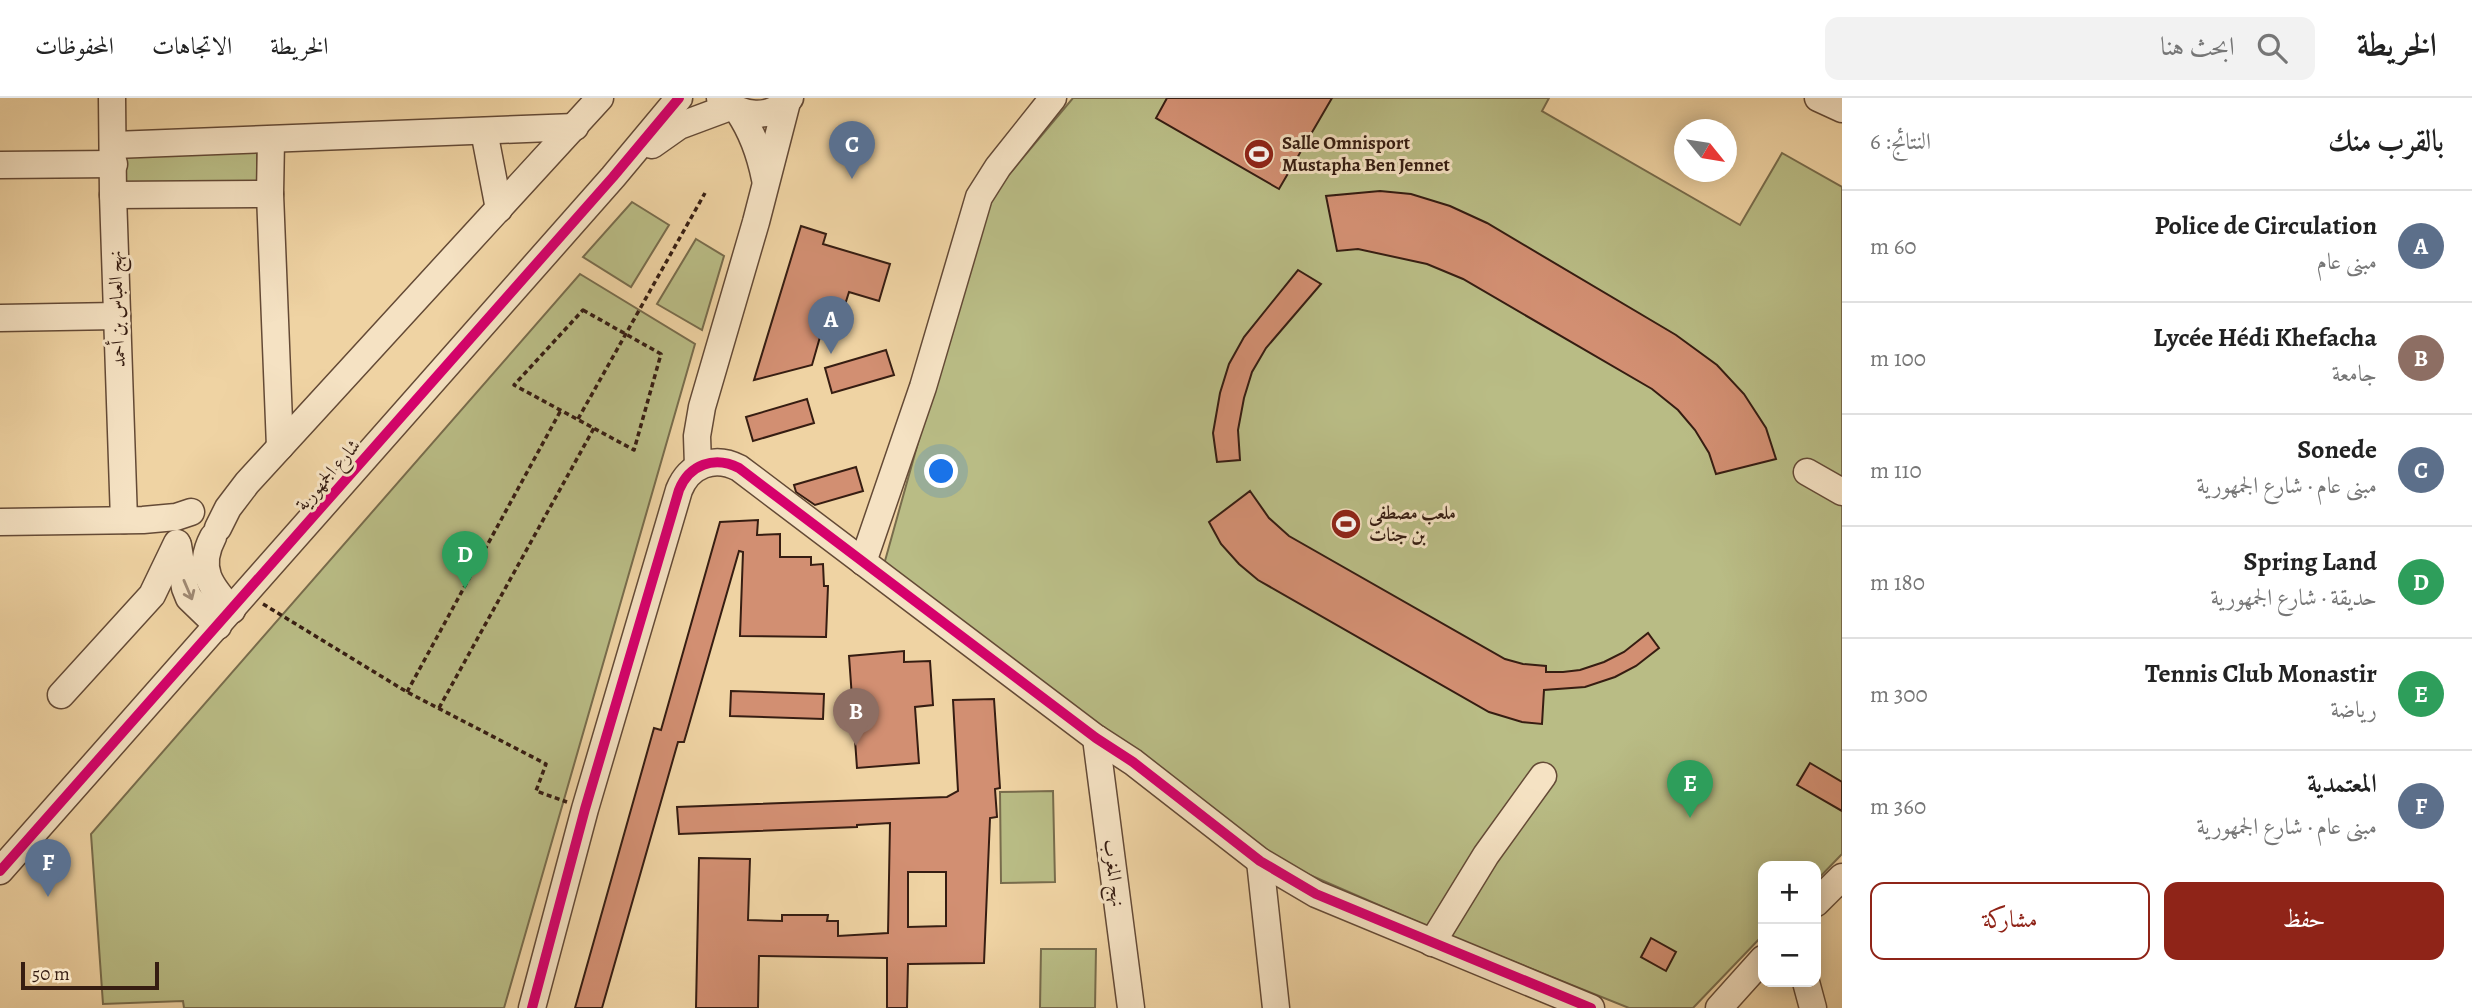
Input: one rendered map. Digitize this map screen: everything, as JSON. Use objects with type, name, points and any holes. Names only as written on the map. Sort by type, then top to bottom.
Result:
[{"type":"street","name":"نهج العباس بن أحمد","points":[[112,98],[117,316],[134,520]]},
{"type":"street","points":[[134,520],[157,525],[177,543],[190,547],[206,521],[228,509],[247,483],[600,98]]},
{"type":"street","name":"شارع الجمهورية","points":[[0,872],[613,177],[679,98]]},
{"type":"street","points":[[863,562],[923,387],[979,197],[1052,98]]},
{"type":"street","points":[[1818,98],[1842,109]]},
{"type":"street","points":[[698,466],[697,436],[702,407],[788,100]]},
{"type":"street","points":[[729,105],[762,114],[775,110],[788,100]]},
{"type":"street","points":[[729,105],[757,145],[765,184]]},
{"type":"street","name":"شارع الجمهورية","points":[[613,177],[679,126],[729,105]]},
{"type":"street","points":[[0,164],[271,140],[575,127]]},
{"type":"street","points":[[484,131],[499,209]]},
{"type":"street","points":[[271,140],[270,194],[280,447]]},
{"type":"street","points":[[113,195],[270,194]]},
{"type":"street","points":[[0,318],[117,316]]},
{"type":"street","points":[[532,1008],[585,808],[679,490],[684,478],[698,466],[720,462],[739,468],[1096,738],[1133,762],[1261,861],[1316,894],[1591,1008]]},
{"type":"street","points":[[1807,472],[1842,492]]},
{"type":"street","points":[[0,522],[176,517],[206,521]]},
{"type":"street","points":[[206,521],[207,577],[210,586],[232,610]]},
{"type":"street","points":[[177,543],[184,588],[189,598],[232,610]]},
{"type":"street","points":[[61,695],[152,595],[177,543]]},
{"type":"street","name":"نهج المغرب","points":[[1096,738],[1131,1008]]},
{"type":"street","points":[[1432,943],[1486,855],[1543,776]]},
{"type":"street","points":[[1261,861],[1276,1008]]},
{"type":"street","points":[[1821,899],[1842,877]]},
{"type":"street","points":[[1719,1008],[1758,965]]},
{"type":"street","points":[[1807,987],[1813,1008]]},
{"type":"path","points":[[578,419],[705,193]]},
{"type":"path","points":[[583,310],[626,334],[661,354],[634,450],[514,385],[583,310]]},
{"type":"path","points":[[407,692],[561,410]]},
{"type":"path","points":[[439,708],[594,428]]},
{"type":"path","points":[[232,610],[407,692],[546,764],[536,791],[585,808]]},
{"type":"green space","name":"ملعب مصطفى بن جنات","points":[[1073,98],[1549,98],[1542,111],[1740,225],[1782,153],[1842,187],[1842,854],[1821,876],[1821,861],[1758,861],[1758,940],[1693,1008],[1629,1008],[1452,937],[1255,851],[1106,734],[883,568],[985,203]]},
{"type":"green space","points":[[257,141],[257,189],[109,191],[109,143]]},
{"type":"green space","points":[[632,202],[669,225],[631,287],[583,257]]},
{"type":"green space","points":[[696,239],[724,256],[702,330],[657,304]]},
{"type":"green space","points":[[580,274],[695,344],[504,1008],[184,1008],[183,1001],[103,1004],[91,834]]},
{"type":"green space","points":[[1053,791],[1055,882],[1001,883],[1000,792]]},
{"type":"green space","points":[[1041,949],[1096,949],[1095,1008],[1040,1008]]},
{"type":"building","name":"Salle Omnisport Mustapha Ben Jennet","points":[[1167,98],[1332,98],[1279,189],[1156,118]]},
{"type":"building","points":[[1380,191],[1411,194],[1450,206],[1487,223],[1676,335],[1717,365],[1744,394],[1766,428],[1776,459],[1716,474],[1709,453],[1695,430],[1678,410],[1652,389],[1463,279],[1427,264],[1358,249],[1337,251],[1326,196]]},
{"type":"building","points":[[801,226],[826,234],[823,244],[890,264],[879,301],[849,292],[838,327],[824,323],[812,365],[754,380]]},
{"type":"building","points":[[1298,270],[1321,284],[1266,348],[1252,372],[1238,430],[1240,460],[1217,462],[1213,433],[1220,393],[1229,364],[1244,337]]},
{"type":"building","points":[[886,350],[894,375],[832,393],[825,368]]},
{"type":"building","points":[[807,399],[814,423],[753,441],[746,417]]},
{"type":"building","points":[[856,467],[863,491],[815,505],[796,492],[794,485]]},
{"type":"building","points":[[1250,491],[1269,518],[1289,536],[1505,659],[1546,666],[1546,672],[1563,672],[1604,662],[1624,652],[1648,633],[1659,648],[1636,666],[1615,677],[1585,687],[1544,690],[1542,724],[1522,722],[1489,712],[1258,580],[1239,564],[1221,544],[1209,522]]},
{"type":"building","points":[[758,520],[757,535],[780,534],[780,557],[811,557],[811,565],[823,564],[824,586],[828,586],[826,637],[740,636],[743,552],[739,551],[684,742],[678,742],[602,1008],[575,1008],[654,728],[661,730],[720,522]]},
{"type":"building","points":[[904,651],[904,662],[930,661],[933,705],[915,707],[919,763],[857,768],[849,656]]},
{"type":"building","points":[[731,691],[824,694],[823,719],[730,716]]},
{"type":"building","points":[[994,699],[1000,788],[995,789],[997,817],[990,818],[984,963],[908,964],[907,1008],[887,1008],[887,958],[759,956],[758,1008],[696,1008],[699,858],[750,859],[748,920],[782,921],[782,915],[828,915],[827,921],[838,921],[838,936],[888,933],[890,823],[857,827],[679,834],[677,807],[947,797],[958,791],[953,700]],"holes":[[[908,872],[946,872],[946,926],[908,927]]]},
{"type":"building","points":[[1810,763],[1842,782],[1842,811],[1797,785]]},
{"type":"building","points":[[1651,938],[1676,952],[1666,971],[1641,957]]},
{"type":"cycle path","points":[[0,871],[613,177],[679,98]]},
{"type":"cycle path","points":[[532,1008],[585,809],[679,490],[683,481],[696,469],[720,462],[739,468],[1096,738],[1133,762],[1260,861],[1316,894],[1591,1008]]},
{"type":"place","name":"Salle Omnisport Mustapha Ben Jennet","points":[[1259,154]]},
{"type":"place","name":"Sonede","points":[[852,179]]},
{"type":"place","name":"Police de Circulation","points":[[831,354]]},
{"type":"place","name":"ملعب مصطفى بن جنات","points":[[1346,524]]},
{"type":"place","name":"Spring Land","points":[[465,589]]},
{"type":"place","name":"Lycée Hédi Khefacha","points":[[856,746]]},
{"type":"place","name":"Tennis Club Monastir","points":[[1690,818]]},
{"type":"place","name":"المعتمدية","points":[[48,897]]}]
